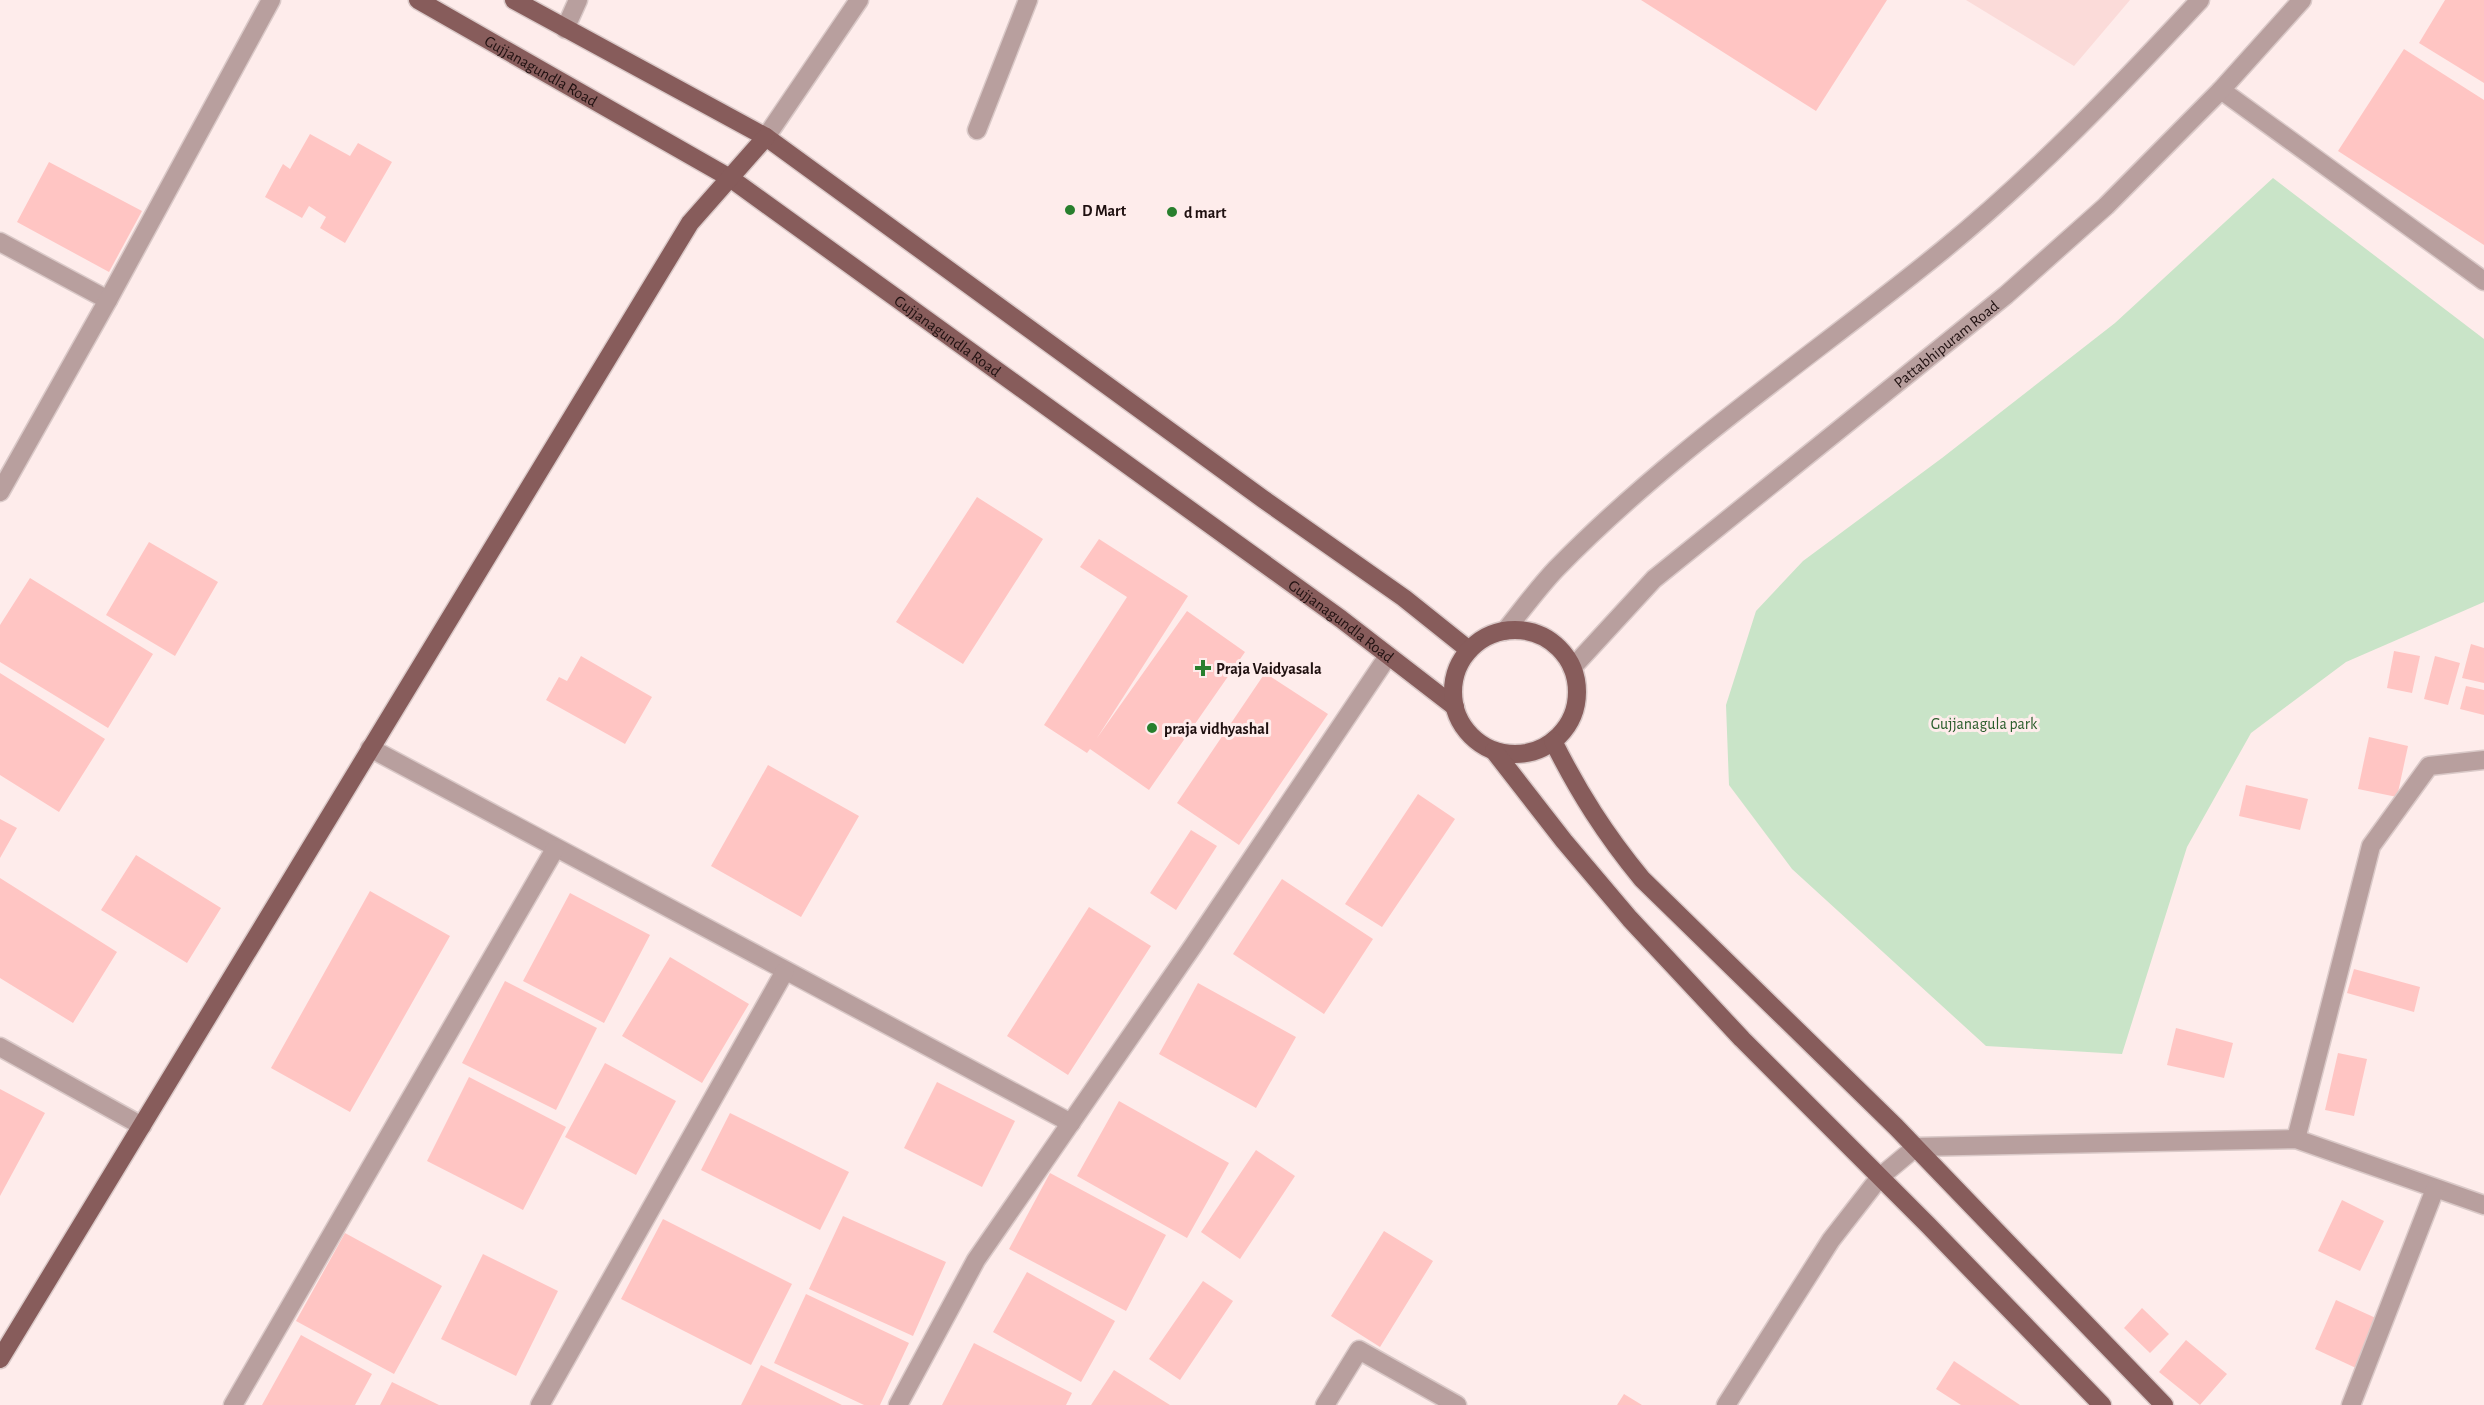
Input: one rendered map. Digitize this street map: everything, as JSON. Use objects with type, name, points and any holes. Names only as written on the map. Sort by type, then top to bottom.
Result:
[{"type":"main road","name":"Gujjanagundla Road","points":[[418,0],[730,178],[1455,707]]},
{"type":"main road","points":[[514,0],[766,137],[1263,499],[1404,598],[1469,650]]},
{"type":"main road","points":[[0,1359],[690,223],[766,137]]},
{"type":"main road","points":[[1504,631],[1525,631],[1545,638],[1561,650],[1572,668],[1577,687],[1575,707],[1567,726],[1553,741],[1535,751],[1515,754],[1494,751],[1476,741],[1462,726],[1455,707],[1452,687],[1458,667],[1469,650],[1485,637],[1504,631]]},
{"type":"main road","points":[[1553,741],[1584,801],[1610,840],[1642,879],[1916,1147],[2164,1405]]},
{"type":"main road","points":[[1494,751],[1564,842],[1630,919],[1742,1039],[1880,1177],[2093,1401]]},
{"type":"street","points":[[0,492],[108,300],[271,0]]},
{"type":"street","points":[[565,28],[578,0]]},
{"type":"street","points":[[766,137],[859,0]]},
{"type":"street","points":[[977,130],[1028,0]]},
{"type":"street","points":[[1504,631],[1555,570],[1670,464],[1753,396],[1942,251],[2010,194],[2057,150],[2200,0]]},
{"type":"street","name":"Pattabhipuram Road","points":[[1572,668],[1654,579],[2006,295],[2106,206],[2221,90],[2302,0]]},
{"type":"street","points":[[2221,90],[2484,280]]},
{"type":"street","points":[[0,242],[108,300]]},
{"type":"street","points":[[898,1405],[976,1260],[1193,946],[1388,656]]},
{"type":"street","points":[[370,748],[1071,1123]]},
{"type":"street","points":[[2296,1139],[2371,846],[2429,765],[2484,760]]},
{"type":"street","points":[[233,1405],[555,849]]},
{"type":"street","points":[[540,1405],[785,971]]},
{"type":"street","points":[[0,1047],[142,1126]]},
{"type":"street","points":[[1726,1405],[1831,1240],[1880,1177],[1916,1147],[2296,1139],[2484,1205]]},
{"type":"street","points":[[2351,1405],[2435,1189]]},
{"type":"street","points":[[1325,1405],[1359,1350],[1457,1405]]},
{"type":"shaded area","points":[[1966,0],[2130,0],[2074,66]]},
{"type":"green space","name":"Gujjanagula park","points":[[2273,178],[2484,339],[2484,602],[2346,662],[2251,733],[2187,847],[2122,1054],[1986,1046],[1792,869],[1729,785],[1726,705],[1756,611],[1803,561],[1942,458],[2115,323]]},
{"type":"building","points":[[1641,0],[1887,0],[1816,111]]},
{"type":"building","points":[[2445,0],[2484,0],[2484,83],[2419,43]]},
{"type":"building","points":[[2404,49],[2484,100],[2484,245],[2338,151]]},
{"type":"building","points":[[310,134],[350,156],[358,143],[392,162],[345,243],[320,228],[326,217],[309,206],[302,218],[265,197],[283,164],[290,169]]},
{"type":"building","points":[[49,162],[142,211],[109,272],[17,222]]},
{"type":"building","points":[[977,497],[1043,539],[963,664],[896,622]]},
{"type":"building","points":[[1099,539],[1188,596],[1097,738],[1187,611],[1245,652],[1149,790],[1090,749],[1087,753],[1044,725],[1127,597],[1080,567]]},
{"type":"building","points":[[149,542],[218,582],[175,656],[106,615]]},
{"type":"building","points":[[30,578],[153,654],[108,728],[0,662],[0,625]]},
{"type":"building","points":[[2471,644],[2484,648],[2484,683],[2462,678]]},
{"type":"building","points":[[2394,651],[2420,656],[2412,693],[2387,688]]},
{"type":"building","points":[[581,656],[652,697],[625,744],[546,700],[559,677],[567,681]]},
{"type":"building","points":[[2435,656],[2460,663],[2448,705],[2424,699]]},
{"type":"building","points":[[0,673],[105,739],[59,812],[0,775]]},
{"type":"building","points":[[1265,673],[1328,714],[1239,845],[1177,803]]},
{"type":"building","points":[[2466,686],[2484,690],[2484,715],[2460,709]]},
{"type":"building","points":[[2369,737],[2408,746],[2397,797],[2358,789]]},
{"type":"building","points":[[768,765],[859,816],[801,917],[711,866]]},
{"type":"building","points":[[2246,785],[2308,799],[2300,830],[2239,816]]},
{"type":"building","points":[[1418,794],[1455,819],[1382,927],[1345,904]]},
{"type":"building","points":[[0,819],[17,828],[0,858]]},
{"type":"building","points":[[1191,830],[1217,846],[1176,910],[1150,893]]},
{"type":"building","points":[[136,855],[221,908],[187,963],[101,910]]},
{"type":"building","points":[[0,878],[117,952],[73,1023],[0,978]]},
{"type":"building","points":[[1282,879],[1373,939],[1324,1014],[1233,954]]},
{"type":"building","points":[[370,891],[450,936],[350,1112],[271,1068]]},
{"type":"building","points":[[570,893],[650,935],[604,1023],[523,981]]},
{"type":"building","points":[[1089,907],[1151,946],[1068,1075],[1007,1036]]},
{"type":"building","points":[[670,957],[749,1004],[702,1083],[622,1036]]},
{"type":"building","points":[[2354,969],[2420,987],[2414,1012],[2347,993]]},
{"type":"building","points":[[505,981],[597,1028],[556,1110],[462,1063]]},
{"type":"building","points":[[1198,983],[1296,1037],[1256,1108],[1159,1054]]},
{"type":"building","points":[[2176,1028],[2233,1043],[2224,1078],[2167,1065]]},
{"type":"building","points":[[2338,1053],[2367,1059],[2354,1116],[2325,1110]]},
{"type":"building","points":[[605,1063],[676,1101],[636,1175],[565,1137]]},
{"type":"building","points":[[469,1077],[566,1127],[523,1210],[427,1161]]},
{"type":"building","points":[[937,1082],[1015,1121],[982,1187],[904,1148]]},
{"type":"building","points":[[0,1089],[45,1113],[0,1196]]},
{"type":"building","points":[[1119,1101],[1229,1163],[1187,1238],[1077,1176]]},
{"type":"building","points":[[730,1113],[849,1172],[820,1230],[701,1170]]},
{"type":"building","points":[[1256,1150],[1295,1176],[1240,1259],[1201,1232]]},
{"type":"building","points":[[1050,1173],[1166,1235],[1126,1311],[1009,1249]]},
{"type":"building","points":[[2342,1200],[2384,1221],[2360,1271],[2318,1251]]},
{"type":"building","points":[[843,1216],[946,1262],[913,1336],[809,1289]]},
{"type":"building","points":[[663,1219],[792,1284],[751,1365],[621,1299]]},
{"type":"building","points":[[1384,1231],[1433,1261],[1380,1347],[1331,1316]]},
{"type":"building","points":[[345,1233],[442,1286],[394,1374],[296,1321]]},
{"type":"building","points":[[483,1254],[558,1291],[516,1376],[441,1339]]},
{"type":"building","points":[[1027,1272],[1115,1321],[1081,1382],[993,1332]]},
{"type":"building","points":[[1203,1281],[1233,1301],[1180,1380],[1149,1359]]},
{"type":"building","points":[[806,1294],[909,1343],[880,1405],[864,1405],[774,1363]]},
{"type":"building","points":[[2336,1300],[2378,1319],[2356,1368],[2315,1349]]},
{"type":"building","points":[[2142,1308],[2169,1334],[2150,1353],[2124,1328]]},
{"type":"building","points":[[301,1335],[372,1374],[355,1405],[262,1405]]},
{"type":"building","points":[[2186,1340],[2227,1374],[2200,1405],[2159,1372]]},
{"type":"building","points":[[974,1343],[1072,1393],[1066,1405],[942,1405]]},
{"type":"building","points":[[1954,1361],[2020,1405],[1961,1405],[1936,1389]]},
{"type":"building","points":[[761,1365],[842,1405],[741,1405]]},
{"type":"building","points":[[1114,1370],[1170,1405],[1091,1405]]},
{"type":"building","points":[[392,1382],[439,1405],[380,1405]]},
{"type":"building","points":[[1624,1394],[1642,1405],[1617,1405]]},
{"type":"place","name":"D Mart","points":[[1070,210]]},
{"type":"place","name":"d mart","points":[[1172,212]]},
{"type":"place","name":"Praja Vaidyasala","points":[[1203,668]]},
{"type":"place","name":"praja vidhyashal","points":[[1152,728]]}]
